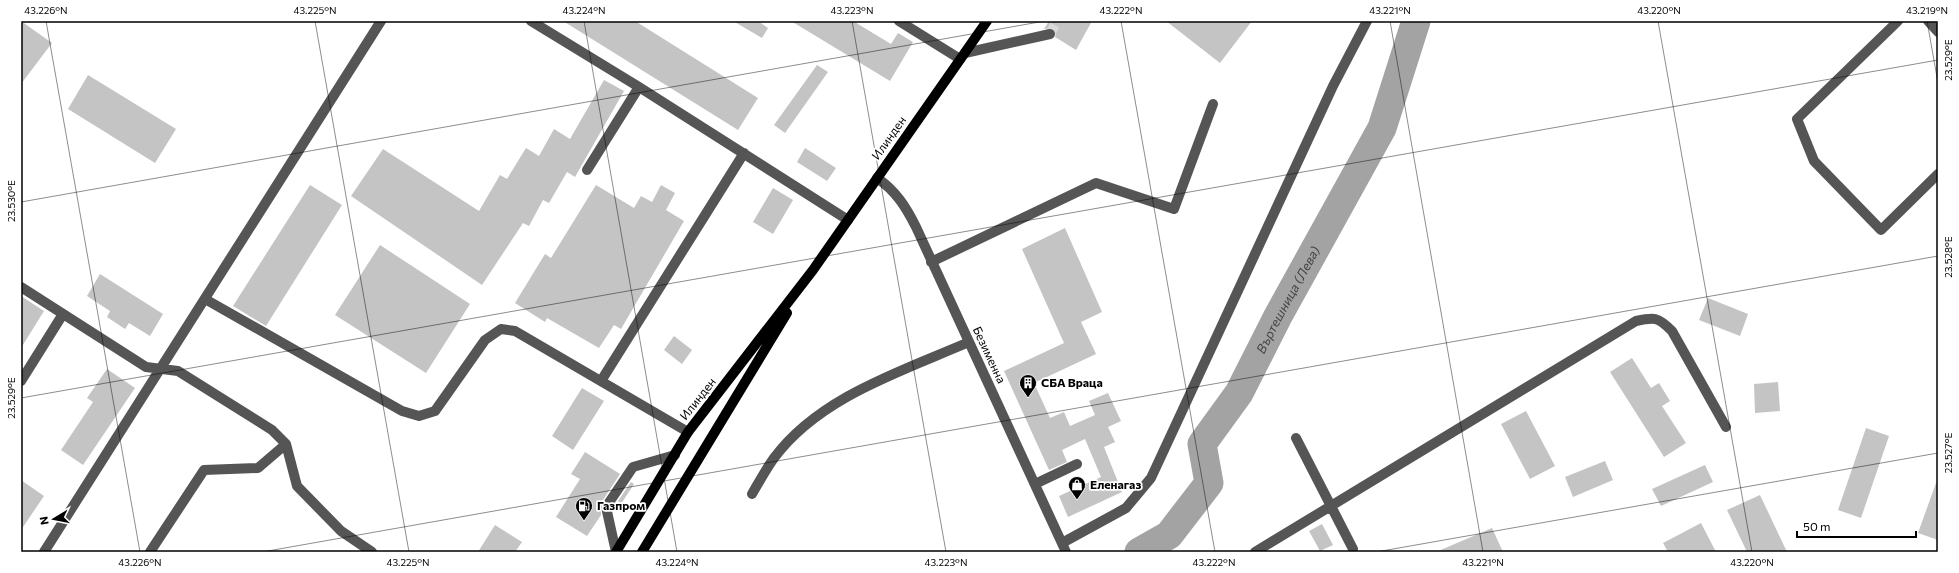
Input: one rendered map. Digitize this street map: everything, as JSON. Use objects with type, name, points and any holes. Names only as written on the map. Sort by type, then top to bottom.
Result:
[{"type":"main road","name":"Илинден","points":[[616,552],[688,432],[813,270],[987,21]]},
{"type":"main road","name":"Илинден","points":[[642,552],[813,270]]},
{"type":"street","points":[[44,552],[382,21]]},
{"type":"street","points":[[531,21],[639,87],[848,220]]},
{"type":"street","points":[[899,21],[962,56],[1050,34]]},
{"type":"street","points":[[1064,548],[1126,508],[1151,478],[1333,86],[1367,21]]},
{"type":"street","points":[[1898,21],[1797,119],[1814,161],[1881,230],[1938,174]]},
{"type":"street","points":[[1928,21],[1938,32]]},
{"type":"street","points":[[587,170],[639,87]]},
{"type":"street","points":[[931,262],[1096,183],[1174,209],[1213,104]]},
{"type":"street","points":[[601,382],[744,153]]},
{"type":"street","name":"Безименна","points":[[878,178],[890,187],[902,201],[916,226],[931,262],[1064,548]]},
{"type":"street","points":[[21,287],[146,367],[178,371],[272,430],[286,444],[297,486],[341,530],[372,552]]},
{"type":"street","points":[[205,299],[402,411],[419,416],[435,411],[485,340],[501,329],[515,331],[688,432]]},
{"type":"street","points":[[21,381],[63,314]]},
{"type":"street","points":[[1255,552],[1621,329],[1636,322],[1653,318],[1663,322],[1672,331],[1726,427]]},
{"type":"street","points":[[752,494],[774,457],[805,425],[829,408],[848,395],[969,342]]},
{"type":"street","points":[[1296,438],[1353,549]]},
{"type":"street","points":[[150,552],[204,470],[258,468],[286,444]]},
{"type":"street","points":[[616,552],[606,507],[634,467],[675,455]]},
{"type":"street","points":[[1035,484],[1077,464]]},
{"type":"building","points":[[21,21],[52,43],[21,84]]},
{"type":"building","points":[[563,21],[635,21],[758,98],[738,130]]},
{"type":"building","points":[[733,21],[758,21],[768,28],[762,38]]},
{"type":"building","points":[[791,21],[853,21],[891,44],[898,33],[913,42],[890,81]]},
{"type":"building","points":[[1049,21],[1092,21],[1076,50],[1055,37],[1056,33],[1054,29],[1044,29]]},
{"type":"building","points":[[1166,21],[1252,21],[1220,63]]},
{"type":"building","points":[[817,65],[828,72],[785,133],[774,125]]},
{"type":"building","points":[[88,75],[176,129],[155,163],[68,109]]},
{"type":"building","points":[[604,80],[624,91],[575,177],[567,172],[549,203],[543,200],[529,226],[523,223],[482,285],[351,196],[383,149],[479,211],[500,175],[507,179],[526,148],[539,156],[554,129],[570,139]]},
{"type":"building","points":[[805,148],[836,168],[827,181],[797,162]]},
{"type":"building","points":[[310,185],[342,205],[266,326],[233,306]]},
{"type":"building","points":[[596,185],[634,208],[641,196],[652,202],[661,185],[675,193],[666,210],[684,221],[621,329],[614,325],[599,348],[547,318],[545,322],[515,303],[545,254],[551,258]]},
{"type":"building","points":[[773,188],[793,200],[773,234],[753,222]]},
{"type":"building","points":[[1065,228],[1102,312],[1081,322],[1096,354],[1034,383],[1050,418],[1064,412],[1070,426],[1095,415],[1089,401],[1108,393],[1121,421],[1108,427],[1115,442],[1104,447],[1122,492],[1068,517],[1059,496],[1101,477],[1085,439],[1062,450],[1067,462],[1049,470],[1004,371],[1064,343],[1022,249]]},
{"type":"building","points":[[380,245],[470,304],[426,373],[335,315]]},
{"type":"building","points":[[100,274],[163,314],[150,336],[129,323],[125,329],[107,317],[110,311],[87,296]]},
{"type":"building","points":[[21,296],[44,311],[21,348]]},
{"type":"building","points":[[1708,298],[1748,314],[1740,336],[1699,320]]},
{"type":"building","points":[[674,336],[692,350],[682,364],[664,350]]},
{"type":"building","points":[[1632,358],[1651,388],[1659,383],[1670,401],[1662,406],[1686,443],[1664,457],[1610,372]]},
{"type":"building","points":[[107,369],[135,388],[83,465],[61,450],[93,402],[87,398]]},
{"type":"building","points":[[1778,382],[1780,411],[1755,413],[1754,384]]},
{"type":"building","points":[[582,388],[604,401],[573,450],[552,436]]},
{"type":"building","points":[[1526,411],[1555,466],[1530,479],[1501,424]]},
{"type":"building","points":[[1866,428],[1889,436],[1861,518],[1838,510]]},
{"type":"building","points":[[585,452],[620,474],[601,503],[601,515],[587,536],[556,517],[580,479],[571,474]]},
{"type":"building","points":[[1605,461],[1613,480],[1573,497],[1565,477]]},
{"type":"building","points":[[1705,465],[1713,482],[1661,506],[1652,489]]},
{"type":"building","points":[[21,480],[44,496],[21,530]]},
{"type":"building","points":[[631,482],[634,484],[621,504],[618,501]]},
{"type":"building","points":[[1936,483],[1938,483],[1938,540],[1918,533]]},
{"type":"building","points":[[1760,495],[1787,552],[1747,552],[1727,510]]},
{"type":"building","points":[[1701,523],[1716,552],[1668,552],[1663,543]]},
{"type":"building","points":[[1322,524],[1333,545],[1320,551],[1309,531]]},
{"type":"building","points":[[495,525],[522,542],[515,552],[478,552]]},
{"type":"building","points":[[1492,528],[1503,552],[1436,552]]},
{"type":"waterway","name":"Въртешница (Лева)","points":[[1139,552],[1169,535],[1209,483],[1202,444],[1239,393],[1278,316],[1382,128],[1416,21]]},
{"type":"tunnel","points":[[1050,34],[1057,21]]},
{"type":"place","name":"СБА Враца","points":[[1028,398]]},
{"type":"place","name":"Еленагаз","points":[[1077,500]]},
{"type":"place","name":"Газпром","points":[[584,521]]}]
